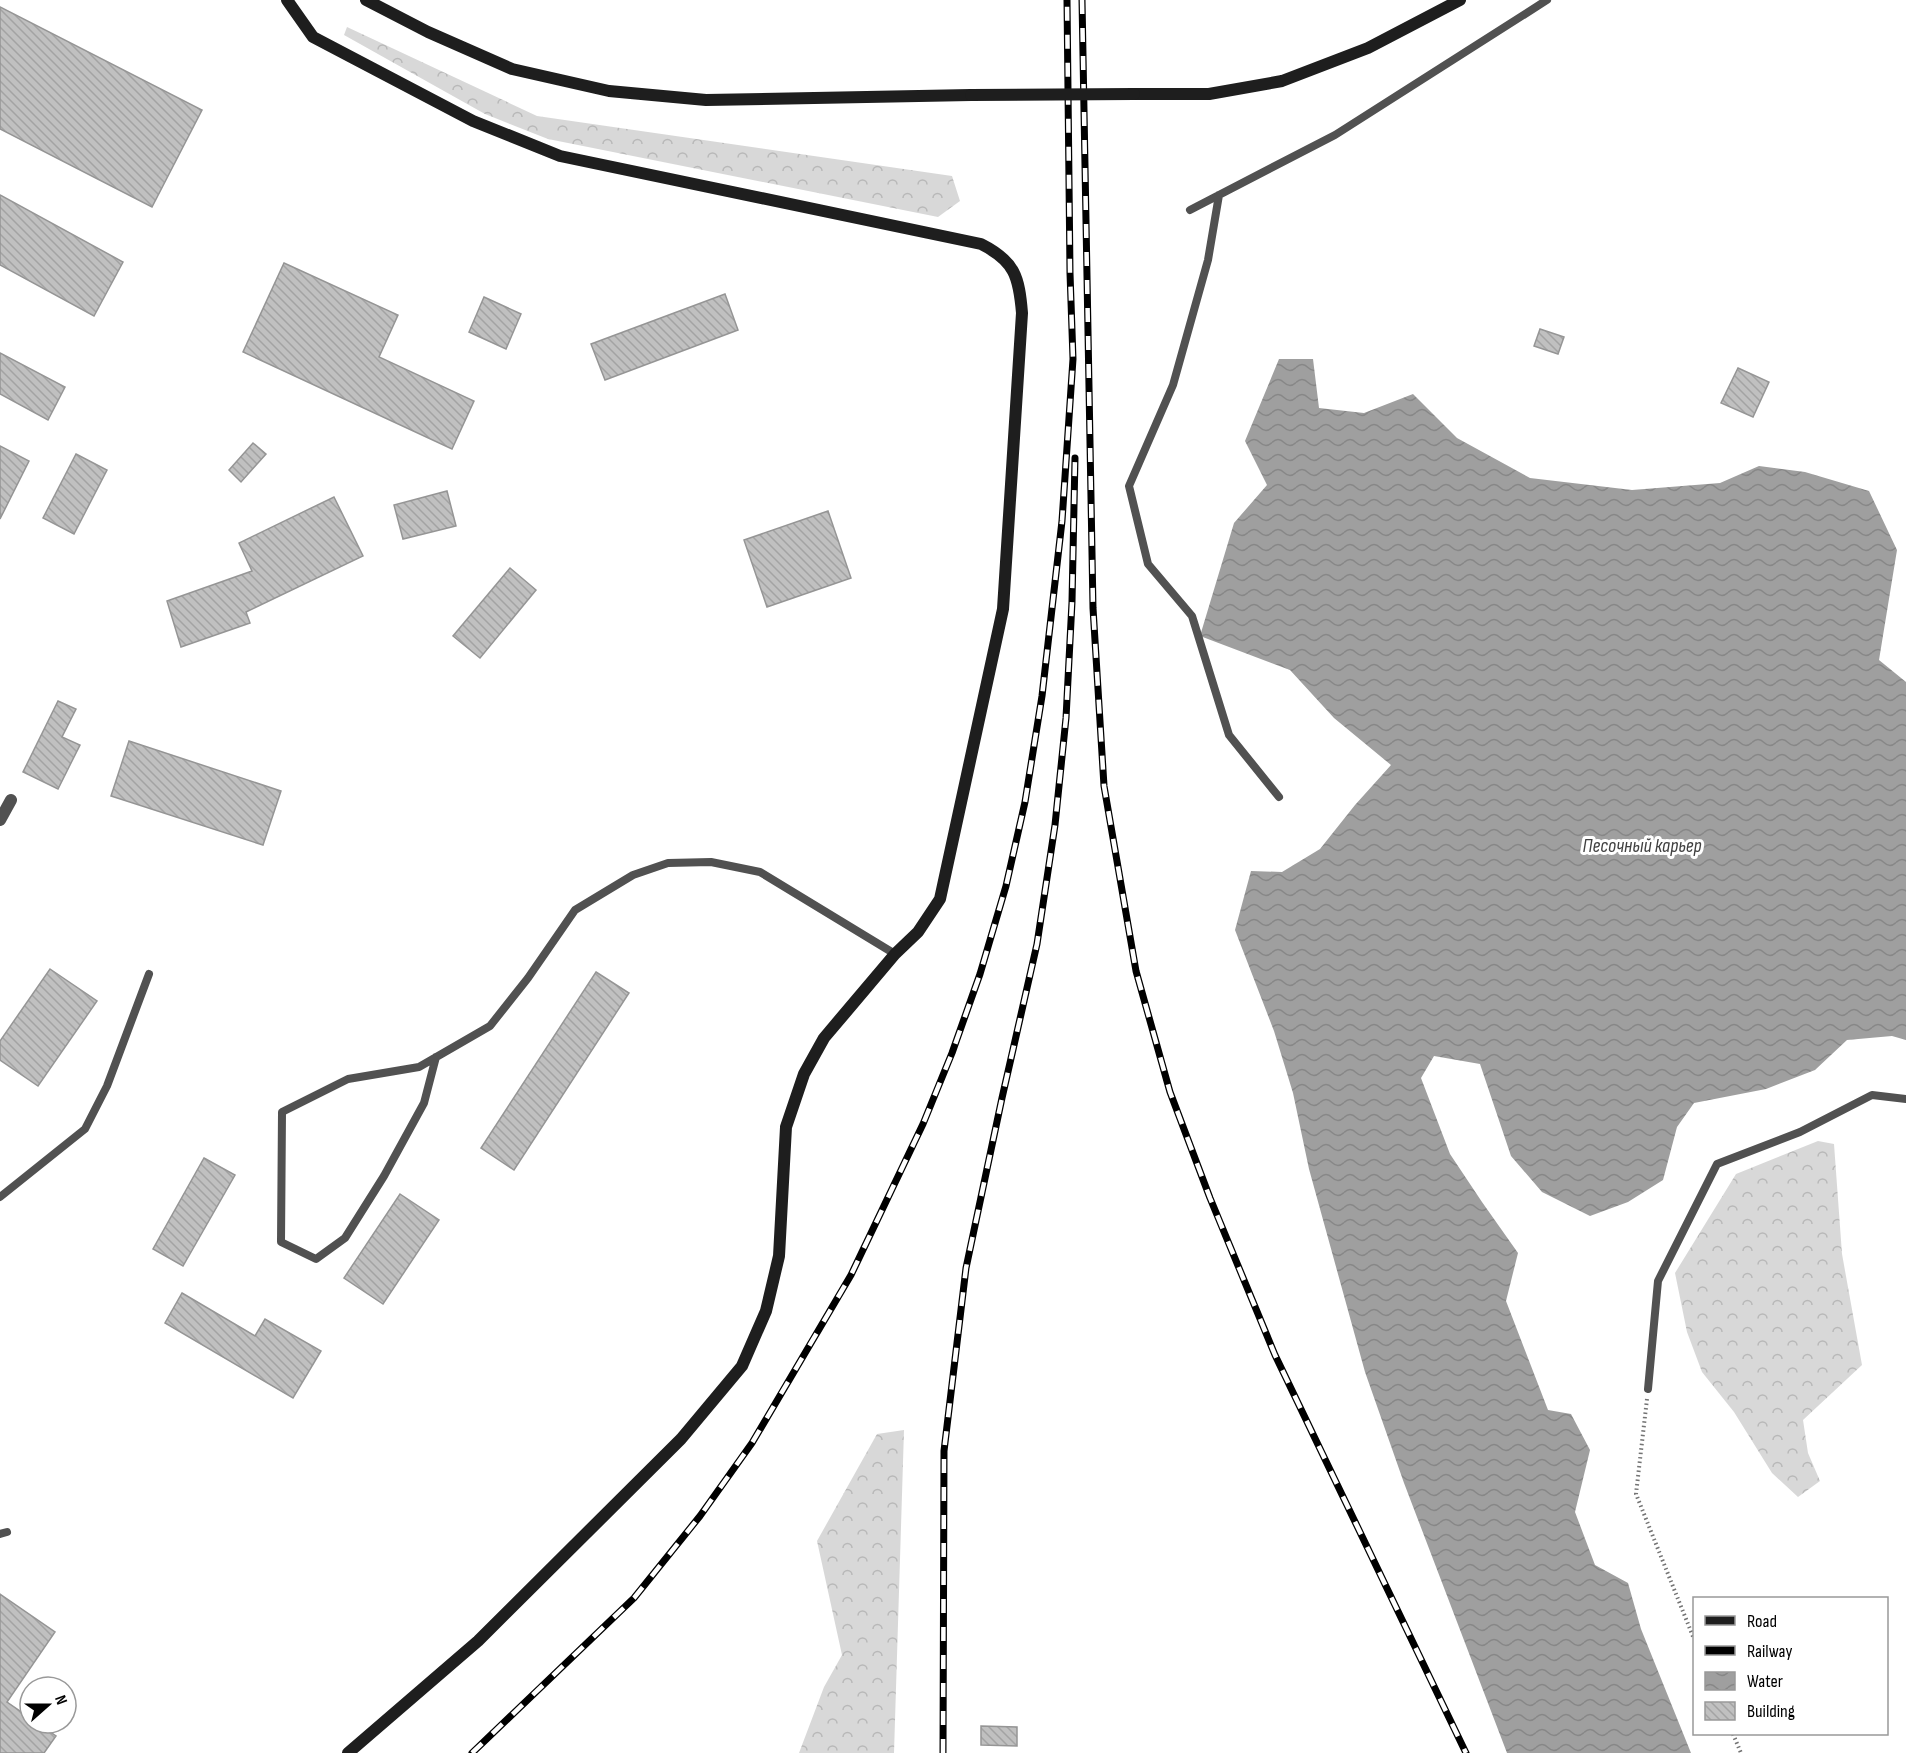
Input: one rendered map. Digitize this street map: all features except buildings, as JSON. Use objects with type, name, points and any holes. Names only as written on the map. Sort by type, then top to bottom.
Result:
[{"type":"street","points":[[286,0],[313,38],[473,121],[560,156],[981,244],[998,252],[1010,265],[1020,288],[1023,313],[1003,609],[940,900],[918,932],[895,954],[824,1038],[804,1074],[786,1127],[778,1256],[766,1311],[742,1366],[681,1439],[486,1633],[348,1753]]},
{"type":"street","points":[[366,0],[428,32],[512,69],[609,91],[706,100],[971,95],[1209,94],[1282,81],[1368,48],[1460,0]]},
{"type":"street","points":[[0,820],[10,800]]},
{"type":"lane","points":[[1190,210],[1335,135],[1547,0]]},
{"type":"lane","points":[[1219,195],[1208,260],[1173,385],[1129,486],[1148,564],[1192,616],[1229,735],[1279,797]]},
{"type":"lane","points":[[436,1057],[424,1103],[384,1176],[345,1238],[316,1259],[280,1242],[282,1112],[348,1079],[419,1067],[436,1057],[490,1026],[528,978],[575,910],[633,874],[668,863],[711,862],[760,872],[895,954]]},
{"type":"lane","points":[[0,1197],[85,1129],[106,1086],[149,974]]},
{"type":"lane","points":[[1648,1389],[1659,1281],[1717,1164],[1800,1132],[1872,1095],[1906,1099]]},
{"type":"path","points":[[1648,1389],[1636,1494],[1693,1634]]},
{"type":"path","points":[[1733,1735],[1741,1753]]},
{"type":"green space","points":[[347,27],[537,116],[952,176],[960,201],[938,217],[548,139],[485,114],[344,35]]},
{"type":"green space","points":[[1818,1141],[1834,1144],[1842,1254],[1862,1365],[1803,1420],[1808,1453],[1820,1481],[1798,1497],[1772,1473],[1734,1412],[1702,1372],[1687,1332],[1675,1273],[1736,1174]]},
{"type":"green space","points":[[904,1430],[894,1753],[799,1753],[824,1687],[842,1655],[817,1541],[877,1434]]},
{"type":"water","name":"Песочный карьер","points":[[1279,359],[1313,359],[1319,408],[1364,413],[1413,394],[1457,438],[1530,478],[1632,490],[1720,483],[1759,466],[1805,472],[1869,491],[1897,550],[1879,660],[1906,682],[1906,1040],[1892,1036],[1847,1040],[1815,1070],[1766,1089],[1694,1103],[1677,1127],[1663,1180],[1628,1202],[1590,1216],[1542,1192],[1511,1156],[1480,1064],[1434,1056],[1421,1078],[1450,1154],[1518,1253],[1506,1301],[1548,1410],[1571,1414],[1590,1450],[1575,1512],[1595,1565],[1628,1583],[1641,1629],[1691,1753],[1507,1753],[1404,1483],[1365,1372],[1309,1169],[1293,1093],[1274,1031],[1235,930],[1251,871],[1282,872],[1320,849],[1391,765],[1334,718],[1290,670],[1200,636],[1234,523],[1267,485],[1245,441]]},
{"type":"railway","points":[[472,1753],[634,1598],[700,1516],[752,1443],[851,1275],[923,1124],[952,1053],[980,974],[1006,886],[1025,802],[1042,696],[1062,521],[1073,359],[1067,0]]},
{"type":"railway","points":[[1082,0],[1093,608],[1104,786],[1136,971],[1170,1092],[1210,1198],[1275,1355],[1466,1753]]},
{"type":"railway","points":[[943,1753],[944,1451],[966,1268],[1037,944],[1055,825],[1066,718],[1072,602],[1075,458]]}]
